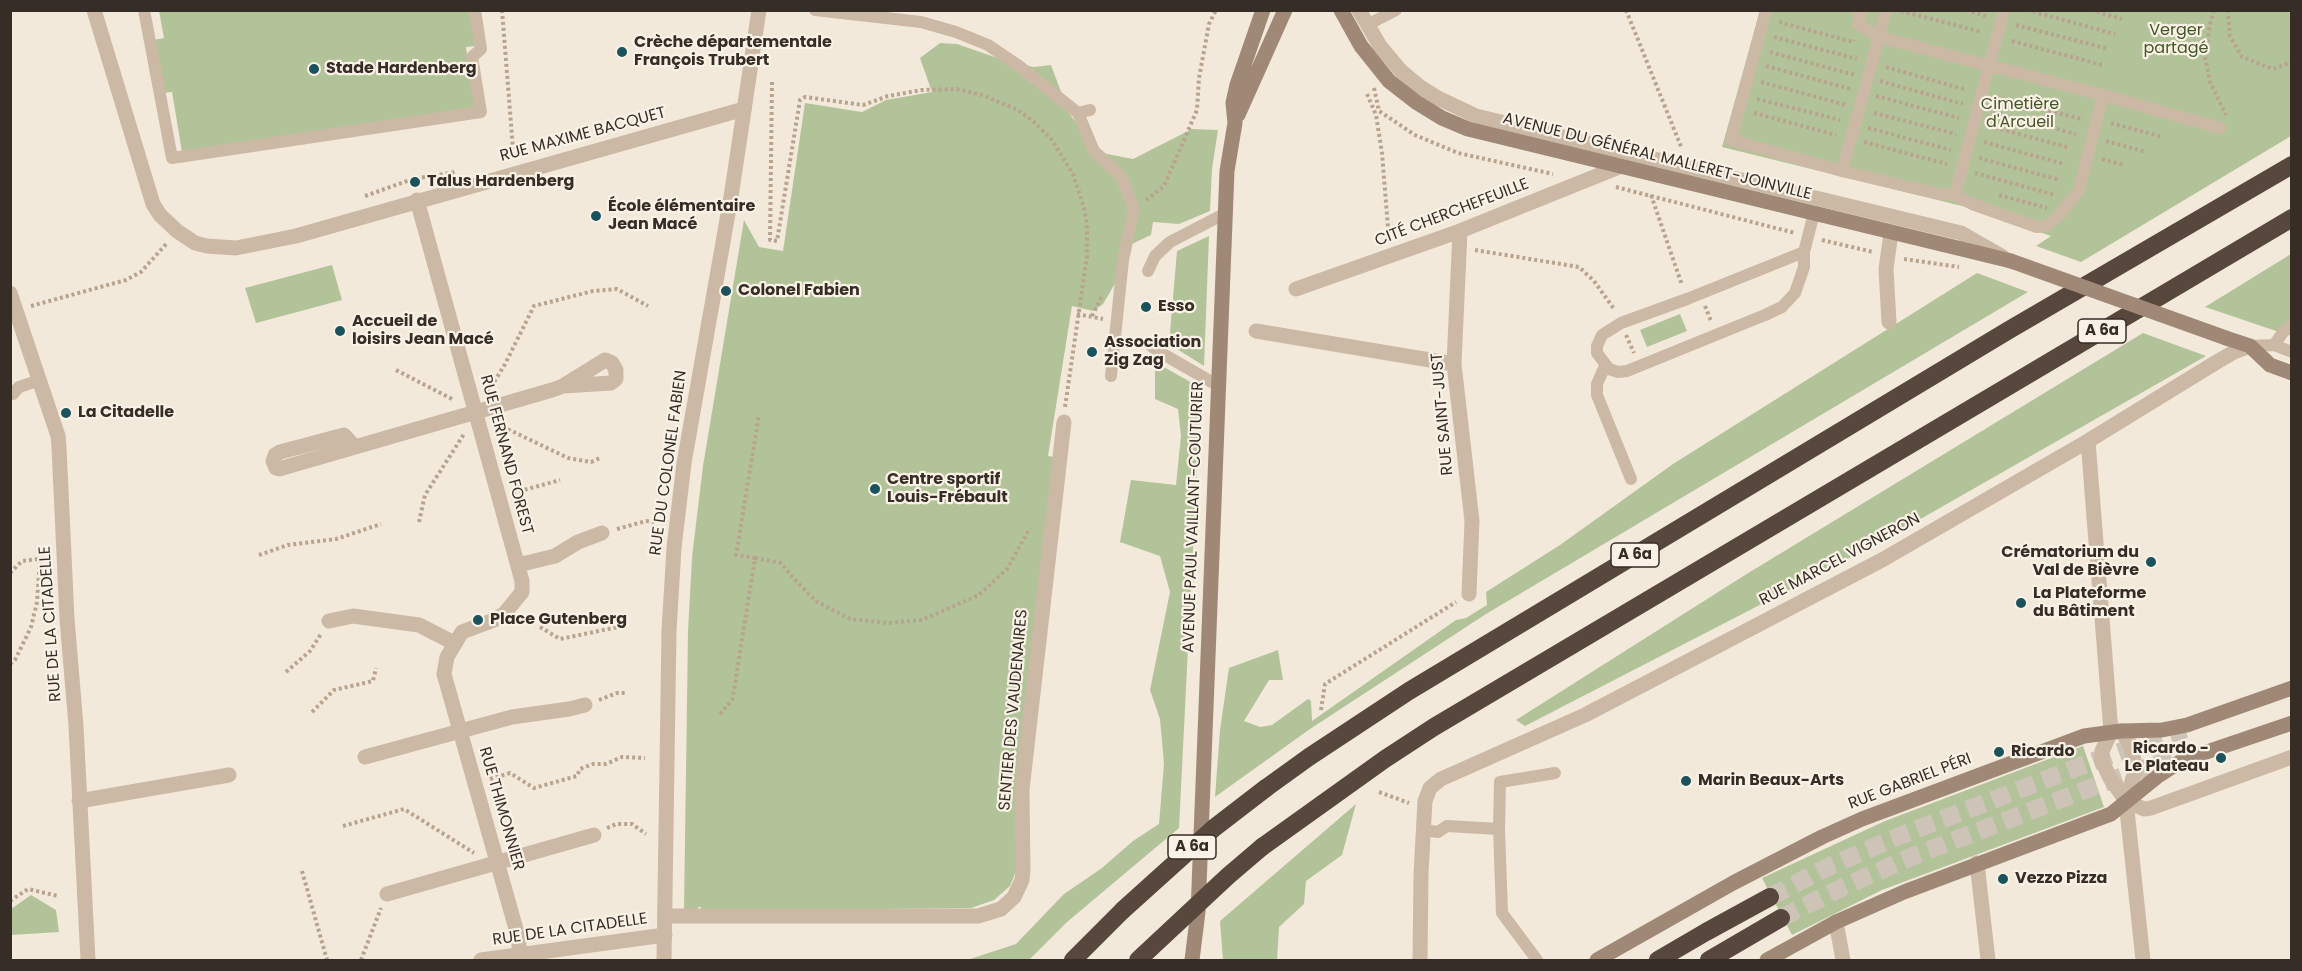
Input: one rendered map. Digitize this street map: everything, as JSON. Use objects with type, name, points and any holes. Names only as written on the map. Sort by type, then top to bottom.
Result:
[{"type":"highway","name":"A 6a","points":[[1073,960],[1123,910],[1214,828],[1317,751],[1409,690],[2020,324],[2292,165]]},
{"type":"highway","name":"A 6a","points":[[1138,960],[1262,847],[1434,727],[2292,218]]},
{"type":"highway","points":[[1658,960],[1770,897]]},
{"type":"highway","points":[[1709,960],[1781,918]]},
{"type":"main road","name":"AVENUE PAUL VAILLANT-COUTURIER","points":[[1235,123],[1233,103],[1237,85],[1263,10]]},
{"type":"main road","name":"AVENUE PAUL VAILLANT-COUTURIER","points":[[1192,960],[1198,912],[1227,171],[1235,123],[1285,10]]},
{"type":"main road","name":"AVENUE DU GÉNÉRAL MALLERET-JOINVILLE","points":[[1341,10],[1361,46],[1389,81],[1442,118],[1468,129],[2010,261],[2250,346],[2270,365],[2292,373]]},
{"type":"main road","name":"RUE GABRIEL PÉRI","points":[[1597,960],[1733,883],[1832,833],[1940,789],[2084,736],[2116,731],[2162,730],[2193,724],[2292,688]]},
{"type":"main road","points":[[1767,960],[1836,922],[1904,892],[2111,814],[2158,776],[2183,760],[2292,723]]},
{"type":"main road","name":"AVENUE PAUL VAILLANT-COUTURIER","points":[[1198,912],[1203,960]]},
{"type":"street","name":"RUE MAXIME BACQUET","points":[[94,10],[148,192],[160,215],[195,243],[221,248],[252,246],[296,236],[744,109]]},
{"type":"street","name":"RUE DU COLONEL FABIEN","points":[[664,960],[669,631],[674,548],[684,463],[759,10]]},
{"type":"street","name":"AVENUE DU GÉNÉRAL MALLERET-JOINVILLE","points":[[1359,10],[1390,59],[1401,71],[1419,86],[1453,107],[1476,116],[1961,233],[2010,261]]},
{"type":"street","name":"CITÉ CHERCHEFEUILLE","points":[[1296,289],[1461,231],[1619,167]]},
{"type":"street","name":"RUE FERNAND FOREST","points":[[417,200],[522,581],[522,592],[504,614],[494,621],[462,632],[454,643]]},
{"type":"street","name":"RUE SAINT-JUST","points":[[1461,231],[1454,364],[1472,521],[1462,598]]},
{"type":"street","points":[[1889,322],[1886,269],[1891,233]]},
{"type":"street","name":"RUE DE LA CITADELLE","points":[[10,293],[58,436],[88,960]]},
{"type":"street","points":[[1256,331],[1454,364]]},
{"type":"street","name":"RUE MARCEL VIGNERON","points":[[1423,830],[1425,801],[1436,783],[1448,775],[1537,738],[1585,715],[1872,566],[2088,441],[2224,357],[2250,346]]},
{"type":"street","points":[[354,446],[476,413],[563,386]]},
{"type":"street","name":"SENTIER DES VAUDENAIRES","points":[[665,916],[978,916],[1001,909],[1014,897],[1022,880],[1022,790],[1064,422]]},
{"type":"street","points":[[2088,441],[2116,731],[2102,751],[2102,761],[2110,778],[2126,801],[2144,809],[2292,758]]},
{"type":"street","points":[[518,565],[555,556],[578,542],[602,533]]},
{"type":"street","points":[[329,621],[353,616],[419,625],[454,643]]},
{"type":"street","name":"RUE THIMONNIER","points":[[454,643],[447,657],[444,674],[518,936],[520,954]]},
{"type":"street","points":[[365,757],[512,717],[585,705]]},
{"type":"street","points":[[2116,731],[2130,744],[2136,768],[2126,801],[2143,960]]},
{"type":"street","points":[[79,801],[229,775]]},
{"type":"street","points":[[1420,960],[1423,830]]},
{"type":"street","points":[[387,894],[599,832]]},
{"type":"street","points":[[1977,863],[1988,960]]},
{"type":"street","points":[[1836,922],[1843,960]]},
{"type":"street","name":"RUE DE LA CITADELLE","points":[[481,960],[664,935]]},
{"type":"lane","points":[[144,10],[172,158],[481,112],[472,57],[481,49],[475,10]]},
{"type":"lane","points":[[815,10],[874,13],[921,22],[956,32],[988,45],[1084,112],[1094,151],[1121,176],[1134,209],[1123,260],[1111,376]]},
{"type":"lane","points":[[1367,25],[1396,10]]},
{"type":"lane","points":[[1861,10],[1858,24],[1879,37],[2220,128]]},
{"type":"lane","points":[[1842,171],[1886,10]]},
{"type":"lane","points":[[1955,195],[2004,10]]},
{"type":"lane","points":[[1765,14],[1731,140],[1842,171],[1940,194],[1955,195],[1972,204],[2037,227],[2046,226],[2062,212],[2079,190],[2103,95]]},
{"type":"lane","points":[[1804,252],[1687,300],[1621,323],[1605,332],[1598,342],[1597,353],[1605,366],[1618,372],[1633,369],[1782,307],[1798,288],[1814,213]]},
{"type":"lane","points":[[1148,271],[1155,256],[1163,247],[1181,235],[1224,214]]},
{"type":"lane","points":[[2274,345],[2284,331],[2292,325]]},
{"type":"lane","points":[[1149,344],[1217,385]]},
{"type":"lane","name":"AVENUE DU GÉNÉRAL MALLERET-JOINVILLE","points":[[2250,346],[2274,345],[2292,352]]},
{"type":"lane","points":[[1605,366],[1597,384],[1597,395],[1631,479]]},
{"type":"lane","points":[[13,394],[19,387],[40,380]]},
{"type":"lane","points":[[1537,960],[1502,914],[1500,783],[1555,773]]},
{"type":"lane","points":[[1423,830],[1438,832],[1446,826],[1499,828]]},
{"type":"path","points":[[502,10],[513,149]]},
{"type":"path","points":[[1134,209],[1164,186],[1197,110],[1199,78],[1209,24],[1216,10]]},
{"type":"path","points":[[1626,10],[1690,168]]},
{"type":"path","points":[[1900,10],[1982,32]]},
{"type":"path","points":[[1966,10],[1986,16]]},
{"type":"path","points":[[2027,10],[2115,34]]},
{"type":"path","points":[[2091,10],[2122,19]]},
{"type":"path","points":[[2214,10],[2205,57],[2210,82],[2224,109],[2227,122],[2225,129],[2220,128]]},
{"type":"path","points":[[2228,10],[2230,36],[2242,57],[2272,69],[2292,62]]},
{"type":"path","points":[[1765,14],[1853,42],[1858,24]]},
{"type":"path","points":[[2016,24],[2109,49]]},
{"type":"path","points":[[1760,33],[1873,58],[1883,56],[1880,66],[1967,90]]},
{"type":"path","points":[[2012,41],[2102,65]]},
{"type":"path","points":[[1756,48],[1963,104]]},
{"type":"path","points":[[1752,63],[1959,118]]},
{"type":"path","points":[[1748,78],[2064,164]]},
{"type":"path","points":[[772,82],[770,240],[777,241],[800,100],[805,97],[863,105],[888,96],[922,90],[957,89],[998,100],[1018,110],[1052,140],[1073,174],[1087,225],[1087,256],[1077,314],[1064,422]]},
{"type":"path","points":[[1367,94],[1376,115],[1382,153],[1387,233],[1394,256]]},
{"type":"path","points":[[1743,95],[1951,150]]},
{"type":"path","points":[[1996,97],[2081,119]]},
{"type":"path","points":[[1739,109],[1947,164]]},
{"type":"path","points":[[1992,112],[2076,134]]},
{"type":"path","points":[[2097,120],[2163,137]]},
{"type":"path","points":[[1988,126],[2070,148]]},
{"type":"path","points":[[2092,138],[2145,152]]},
{"type":"path","points":[[2088,156],[2124,165]]},
{"type":"path","points":[[1979,158],[2060,180]]},
{"type":"path","points":[[358,199],[413,179],[443,172],[462,171]]},
{"type":"path","points":[[1976,172],[2055,195]]},
{"type":"path","points":[[1655,205],[1687,300]]},
{"type":"path","points":[[1471,249],[1579,267],[1607,296],[1621,323]]},
{"type":"path","points":[[39,304],[126,280],[141,272],[159,252]]},
{"type":"path","points":[[488,392],[504,366],[534,306],[593,291],[617,289],[648,306]]},
{"type":"path","points":[[1699,309],[1706,306],[1712,323]]},
{"type":"path","points":[[1077,314],[1089,316]]},
{"type":"path","points":[[1627,336],[1635,354]]},
{"type":"path","points":[[396,370],[458,402]]},
{"type":"path","points":[[759,415],[736,555],[781,563],[816,601],[850,618],[888,623],[922,620],[979,596],[1007,569],[1030,528]]},
{"type":"path","points":[[496,424],[568,458],[591,462],[600,458]]},
{"type":"path","points":[[419,522],[425,495],[466,431]]},
{"type":"path","points":[[509,494],[560,480]]},
{"type":"path","points":[[630,525],[654,522]]},
{"type":"path","points":[[259,555],[288,545],[329,540],[381,524]]},
{"type":"path","points":[[10,573],[18,563],[47,558]]},
{"type":"path","points":[[720,714],[732,700],[754,558]]},
{"type":"path","points":[[10,664],[24,644],[31,627],[37,602],[40,559]]},
{"type":"path","points":[[1321,710],[1325,684],[1462,598]]},
{"type":"path","points":[[286,672],[310,651],[329,621]]},
{"type":"path","points":[[540,627],[560,639],[618,627]]},
{"type":"path","points":[[312,712],[334,690],[373,681],[376,668]]},
{"type":"path","points":[[616,693],[627,693]]},
{"type":"path","points":[[483,780],[510,773],[534,788],[577,776],[580,769],[593,764],[606,764],[622,757],[645,758]]},
{"type":"path","points":[[1379,792],[1414,805]]},
{"type":"path","points":[[343,826],[404,810],[475,854]]},
{"type":"path","points":[[599,832],[616,824],[632,824],[646,834]]},
{"type":"path","points":[[302,871],[327,960]]},
{"type":"path","points":[[10,901],[28,889],[58,896]]},
{"type":"path","points":[[361,960],[387,894]]},
{"type":"green space","name":"Stade Hardenberg","points":[[159,11],[471,11],[477,46],[466,47],[475,109],[182,152],[172,92],[161,93],[153,40],[164,38]]},
{"type":"green space","name":"Cimetière d'Arcueil","points":[[1760,11],[2291,11],[2291,136],[2081,262],[2036,246],[2051,236],[1970,208],[1722,147]]},
{"type":"green space","name":"Centre sportif Louis-Frébault","points":[[940,43],[957,44],[1009,62],[1034,67],[1051,65],[1069,113],[1097,152],[1133,159],[1192,129],[1218,130],[1212,169],[1210,211],[1179,224],[1153,222],[1151,235],[1121,249],[1117,280],[1103,304],[1093,311],[1072,306],[1048,456],[1054,457],[1016,871],[1010,886],[994,900],[971,908],[701,911],[701,907],[698,907],[698,911],[684,909],[688,631],[692,557],[703,466],[744,220],[759,247],[783,251],[805,103],[862,112],[886,100],[932,92],[920,58]]},
{"type":"green space","points":[[1209,236],[1204,366],[1169,344],[1177,251]]},
{"type":"green space","points":[[2291,254],[2291,336],[2205,307]]},
{"type":"green space","points":[[332,265],[342,300],[256,323],[245,288]]},
{"type":"green space","points":[[1977,273],[2028,292],[1486,614],[1310,729],[1215,797],[1220,730],[1229,668],[1278,650],[1283,680],[1269,680],[1244,721],[1260,727],[1272,725],[1308,699],[1311,701],[1312,721],[1456,620],[1466,618],[1487,605],[1486,592],[1560,545],[1673,464]]},
{"type":"green space","points":[[1680,314],[1687,331],[1647,347],[1640,330]]},
{"type":"green space","points":[[2143,333],[2206,356],[1816,576],[1525,726],[1516,720],[1745,575]]},
{"type":"green space","points":[[1155,362],[1201,388],[1179,828],[1067,922],[1029,960],[967,960],[1016,944],[1064,894],[1159,824],[1164,764],[1160,719],[1150,690],[1170,592],[1160,556],[1120,542],[1131,480],[1176,485],[1181,436],[1178,409],[1155,399]]},
{"type":"green space","points":[[2083,746],[2104,807],[1882,890],[1792,935],[1762,878],[1885,821]]},
{"type":"green space","points":[[1356,804],[1342,855],[1306,881],[1304,904],[1279,927],[1277,960],[1223,960],[1220,921]]},
{"type":"green space","points":[[31,895],[56,910],[59,932],[11,935],[11,909]]},
{"type":"tunnel","points":[[1770,897],[1832,865],[1902,835],[2091,762],[2185,729]]},
{"type":"tunnel","points":[[1781,918],[1911,857],[2191,752]]},
{"type":"place","name":"Crèche départementale François Trubert","points":[[622,52]]},
{"type":"place","name":"Stade Hardenberg","points":[[314,69]]},
{"type":"place","name":"Talus Hardenberg","points":[[415,182]]},
{"type":"place","name":"École élémentaire Jean Macé","points":[[596,216]]},
{"type":"place","name":"Colonel Fabien","points":[[726,291]]},
{"type":"place","name":"Esso","points":[[1146,307]]},
{"type":"place","name":"Accueil de loisirs Jean Macé","points":[[340,331]]},
{"type":"place","name":"Association Zig Zag","points":[[1092,352]]},
{"type":"place","name":"La Citadelle","points":[[66,413]]},
{"type":"place","name":"Centre sportif Louis-Frébault","points":[[875,489]]},
{"type":"place","name":"Crématorium du Val de Bièvre","points":[[2151,562]]},
{"type":"place","name":"La Plateforme du Bâtiment","points":[[2021,603]]},
{"type":"place","name":"Place Gutenberg","points":[[478,620]]},
{"type":"place","name":"Ricardo","points":[[1999,752]]},
{"type":"place","name":"Ricardo - Le Plateau","points":[[2221,758]]},
{"type":"place","name":"Marin Beaux-Arts","points":[[1686,781]]},
{"type":"place","name":"Vezzo Pizza","points":[[2003,879]]},
{"type":"park label","name":"Verger partagé","points":[[2176,40]]}]
